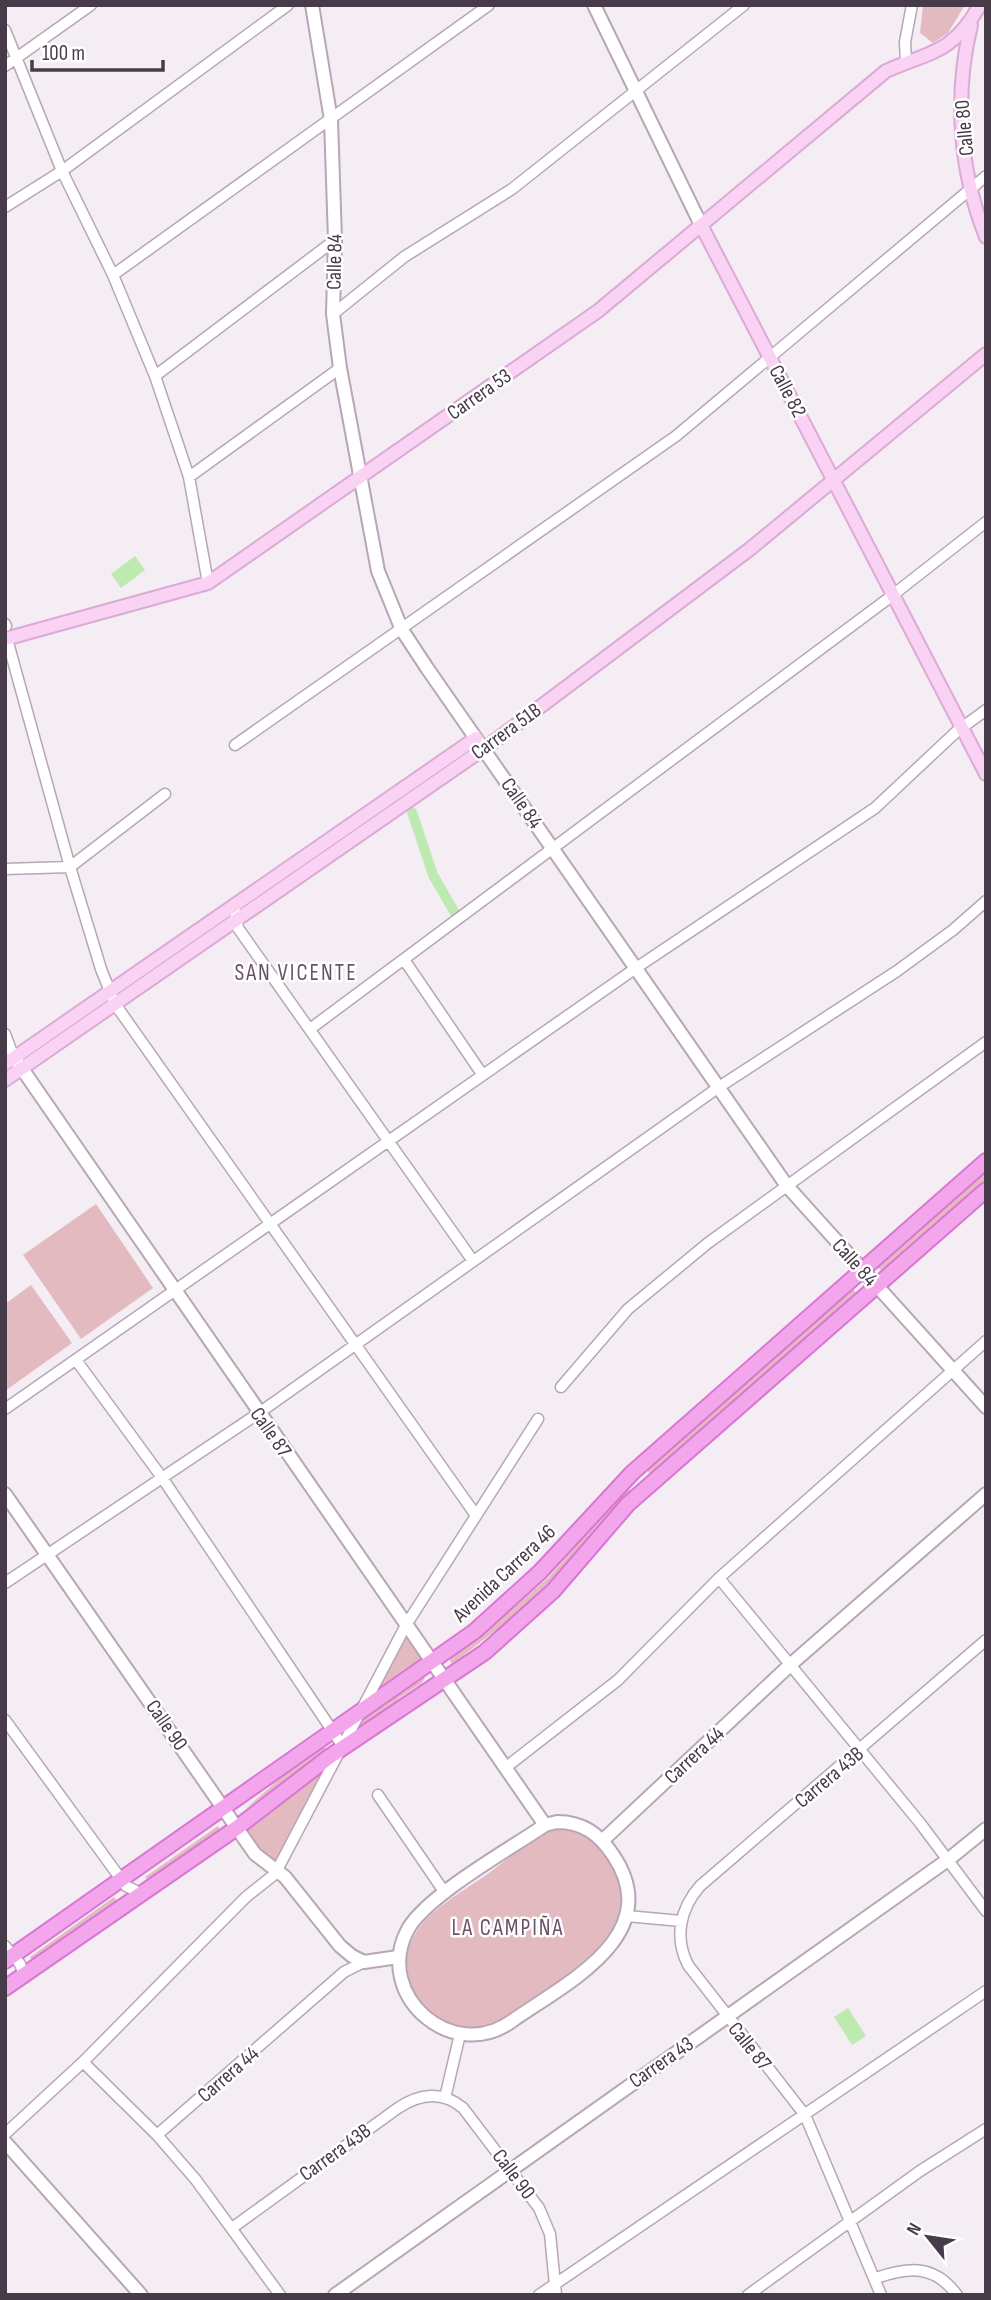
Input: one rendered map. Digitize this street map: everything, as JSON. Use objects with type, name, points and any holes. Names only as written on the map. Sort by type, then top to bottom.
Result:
[{"type":"main road","name":"Carrera 53","points":[[6,639],[208,583],[598,311],[880,76],[906,62],[942,49],[972,18],[979,5]]},
{"type":"main road","name":"Calle 80","points":[[972,18],[963,65],[961,101],[964,152],[986,237]]},
{"type":"main road","name":"Calle 82","points":[[701,225],[986,774]]},
{"type":"main road","name":"Carrera 51B","points":[[5,1080],[14,1063],[236,921],[750,549],[986,354]]},
{"type":"main road","name":"Carrera 51B","points":[[113,998],[234,906],[480,743]]},
{"type":"main road","name":"Avenida Carrera 46","points":[[8,1954],[224,1808],[475,1631],[540,1572],[630,1470],[986,1161]]},
{"type":"main road","name":"Avenida Carrera 46","points":[[5,1988],[238,1827],[344,1748],[444,1681],[520,1623],[645,1489],[986,1190]]},
{"type":"street","points":[[5,66],[91,5]]},
{"type":"street","points":[[5,207],[62,171],[288,5]]},
{"type":"street","name":"Calle 84","points":[[312,5],[331,120],[335,240],[333,314],[340,368],[378,571],[402,630],[787,1186],[986,1407]]},
{"type":"street","points":[[113,275],[489,5]]},
{"type":"street","name":"Calle 82","points":[[594,5],[701,225]]},
{"type":"street","points":[[333,314],[404,257],[512,189],[744,5]]},
{"type":"street","points":[[906,62],[905,42],[912,5]]},
{"type":"street","points":[[5,30],[62,171],[113,275],[155,376],[189,477],[208,583]]},
{"type":"street","points":[[235,745],[676,436],[986,176]]},
{"type":"street","points":[[155,376],[335,240]]},
{"type":"street","points":[[189,477],[340,368]]},
{"type":"street","points":[[310,1029],[894,595],[986,522]]},
{"type":"street","points":[[6,639],[69,867],[113,998],[128,1025],[358,1345],[475,1514]]},
{"type":"street","points":[[5,1409],[271,1225],[482,1074],[875,808],[962,728],[986,710]]},
{"type":"street","points":[[5,869],[69,867],[165,794]]},
{"type":"street","points":[[5,1583],[358,1345],[719,1087],[897,971],[953,930],[986,901]]},
{"type":"street","points":[[234,906],[238,928],[473,1261]]},
{"type":"street","points":[[405,961],[482,1074]]},
{"type":"street","name":"Calle 87","points":[[5,1034],[14,1063],[544,1825]]},
{"type":"street","points":[[561,1387],[628,1309],[708,1243],[986,1042]]},
{"type":"street","points":[[505,1768],[618,1680],[719,1578],[986,1341]]},
{"type":"street","points":[[76,1360],[163,1479],[344,1748]]},
{"type":"street","points":[[5,2134],[83,2062],[246,1896],[277,1872],[406,1625],[538,1419]]},
{"type":"street","points":[[630,1470],[645,1489]]},
{"type":"street","name":"Calle 90","points":[[5,1494],[255,1854],[293,1886],[340,1946],[364,1962]]},
{"type":"street","name":"Carrera 44","points":[[601,1840],[790,1665],[986,1494]]},
{"type":"street","points":[[719,1578],[949,1860],[986,1911]]},
{"type":"street","name":"Carrera 43B","points":[[681,1921],[687,1905],[700,1886],[986,1640]]},
{"type":"street","points":[[5,1720],[121,1879],[130,1889],[140,1893]]},
{"type":"street","points":[[378,1795],[445,1893]]},
{"type":"street","points":[[570,1822],[582,1825],[601,1840],[616,1859],[625,1881],[627,1916],[610,1948],[507,2025],[482,2035],[460,2034],[432,2023],[410,2001],[403,1987],[398,1957],[408,1929],[419,1915],[445,1893],[544,1825],[570,1822]]},
{"type":"street","name":"Carrera 43","points":[[335,2295],[949,1860],[986,1829]]},
{"type":"street","points":[[627,1916],[681,1921]]},
{"type":"street","name":"Calle 87","points":[[681,1921],[685,1958],[726,2016],[805,2115],[881,2295]]},
{"type":"street","name":"Calle 90","points":[[340,1946],[344,1972]]},
{"type":"street","points":[[8,1954],[24,1975]]},
{"type":"street","points":[[364,1962],[398,1957]]},
{"type":"street","name":"Carrera 44","points":[[157,2135],[344,1972],[364,1962]]},
{"type":"street","points":[[539,2295],[986,1991]]},
{"type":"street","points":[[445,2098],[460,2034]]},
{"type":"street","points":[[83,2062],[157,2135],[232,2228],[280,2295]]},
{"type":"street","name":"Carrera 43B","points":[[232,2228],[408,2102],[430,2095],[445,2098]]},
{"type":"street","name":"Calle 90","points":[[445,2098],[463,2108],[539,2208],[550,2234],[556,2295]]},
{"type":"street","points":[[748,2295],[849,2221],[986,2129]]},
{"type":"street","points":[[5,2142],[141,2295]]},
{"type":"street","points":[[876,2278],[899,2270],[916,2268],[932,2272],[946,2281],[957,2295]]},
{"type":"shaded area","points":[[923,5],[965,5],[948,33],[933,43],[920,33]]},
{"type":"shaded area","points":[[135,556],[145,570],[121,588],[111,574]]},
{"type":"shaded area","points":[[986,1169],[986,1182],[882,1272],[876,1265]]},
{"type":"shaded area","points":[[96,1204],[153,1288],[81,1339],[23,1255]]},
{"type":"shaded area","points":[[31,1285],[72,1343],[5,1391],[5,1304]]},
{"type":"shaded area","points":[[851,1287],[858,1295],[651,1475],[644,1467]]},
{"type":"shaded area","points":[[627,1488],[632,1492],[525,1608],[452,1664],[449,1659],[487,1631],[548,1578]]},
{"type":"shaded area","points":[[406,1636],[423,1660],[366,1703],[372,1694]]},
{"type":"shaded area","points":[[425,1677],[422,1683],[398,1699],[396,1707],[349,1740],[343,1732]]},
{"type":"shaded area","points":[[324,1747],[327,1751],[245,1809],[291,1769]]},
{"type":"shaded area","points":[[332,1759],[275,1864],[258,1851],[241,1828]]},
{"type":"shaded area","points":[[218,1826],[220,1830],[148,1880],[145,1877]]},
{"type":"shaded area","points":[[560,1828],[583,1835],[595,1843],[615,1871],[621,1890],[622,1909],[613,1937],[593,1959],[576,1972],[540,1998],[494,2025],[467,2029],[453,2027],[440,2020],[428,2011],[415,1995],[408,1973],[407,1956],[412,1940],[421,1926],[446,1902],[531,1841]]},
{"type":"shaded area","points":[[114,1897],[117,1901],[33,1961],[30,1957]]},
{"type":"shaded area","points":[[848,2008],[866,2036],[852,2045],[834,2017]]},
{"type":"waterway","points":[[412,812],[433,875],[459,920]]},
{"type":"district","name":"SAN VICENTE","points":[[296,972]]},
{"type":"district","name":"LA CAMPIÑA","points":[[508,1927]]}]
